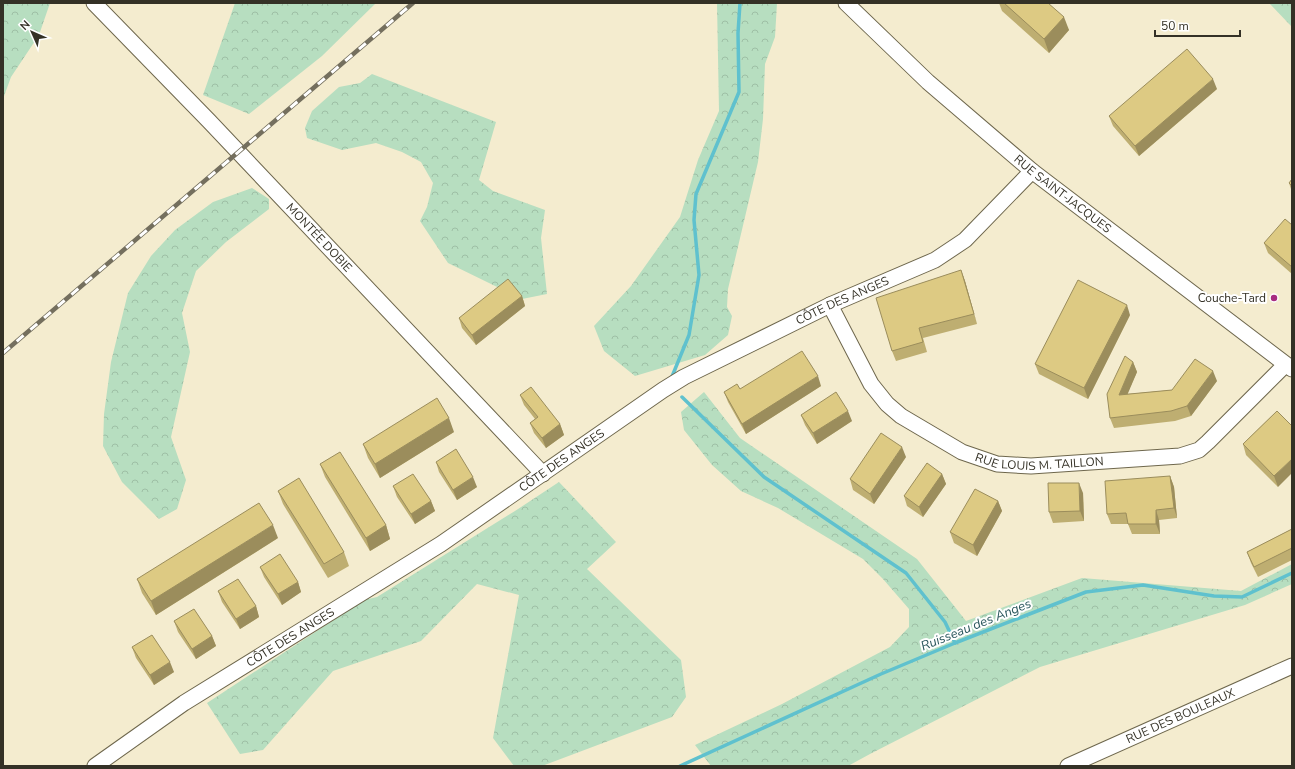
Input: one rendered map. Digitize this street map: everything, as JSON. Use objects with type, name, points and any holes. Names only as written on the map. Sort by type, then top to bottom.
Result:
[{"type":"street","name":"MONTÉE DOBIE","points":[[94,3],[209,120],[543,474]]},
{"type":"street","name":"RUE SAINT-JACQUES","points":[[846,3],[928,82],[1032,171],[1289,367]]},
{"type":"street","name":"CÔTE DES ANGES","points":[[95,766],[184,702],[441,544],[684,377],[830,305],[936,260],[965,240],[1032,171]]},
{"type":"street","name":"RUE LOUIS M. TAILLON","points":[[830,305],[871,384],[887,404],[901,416],[962,452],[997,464],[1031,466],[1180,456],[1189,454],[1199,450],[1216,436],[1289,367]]},
{"type":"street","name":"RUE DES BOULEAUX","points":[[1068,766],[1292,666]]},
{"type":"green space","points":[[3,3],[50,3],[39,35],[11,77],[3,99]]},
{"type":"green space","points":[[235,3],[376,3],[322,56],[249,114],[203,95]]},
{"type":"green space","points":[[717,3],[777,3],[775,37],[765,64],[763,119],[758,162],[728,289],[727,307],[732,316],[728,335],[705,355],[635,376],[604,351],[594,326],[631,286],[680,217],[698,160],[719,111]]},
{"type":"green space","points":[[1269,3],[1292,3],[1292,27]]},
{"type":"green space","points":[[372,74],[496,122],[479,180],[493,191],[545,210],[541,238],[547,294],[522,299],[448,263],[420,221],[427,207],[433,183],[421,162],[402,152],[376,143],[342,150],[307,138],[305,128],[312,111],[339,87],[360,83]]},
{"type":"green space","points":[[252,188],[269,199],[269,209],[226,242],[196,271],[182,313],[190,352],[171,437],[186,480],[177,509],[159,519],[122,482],[103,446],[104,414],[111,362],[128,293],[151,256],[175,230],[213,202]]},
{"type":"green space","points":[[704,392],[740,438],[917,559],[966,621],[1082,578],[1241,591],[1292,564],[1292,584],[1245,605],[1040,667],[848,766],[711,766],[695,745],[782,704],[890,647],[909,627],[909,609],[863,559],[778,508],[741,491],[712,465],[684,430],[681,412]]},
{"type":"green space","points":[[559,482],[616,542],[587,569],[681,660],[686,697],[672,717],[542,766],[514,766],[493,738],[519,595],[477,584],[421,641],[333,671],[263,750],[240,754],[207,703],[364,600],[377,597]]},
{"type":"building","points":[[1004,3],[1048,3],[1064,17],[1044,39]]},
{"type":"building","points":[[1187,49],[1213,79],[1135,146],[1109,116]]},
{"type":"building","points":[[1292,179],[1292,186],[1289,183]]},
{"type":"building","points":[[1285,219],[1292,225],[1292,267],[1264,243]]},
{"type":"building","points":[[961,270],[974,314],[919,328],[923,342],[892,351],[876,298]]},
{"type":"building","points":[[508,279],[522,296],[472,335],[459,318]]},
{"type":"building","points":[[1078,280],[1127,305],[1084,388],[1035,364]]},
{"type":"building","points":[[802,351],[818,376],[742,424],[724,392],[737,384],[740,389]]},
{"type":"building","points":[[1125,356],[1133,362],[1119,395],[1172,390],[1195,359],[1213,371],[1187,406],[1171,411],[1110,418],[1107,394]]},
{"type":"building","points":[[531,387],[560,424],[542,438],[530,423],[538,417],[520,395]]},
{"type":"building","points":[[836,392],[848,411],[813,433],[801,415]]},
{"type":"building","points":[[437,398],[449,418],[375,464],[363,444]]},
{"type":"building","points":[[1277,411],[1292,426],[1292,459],[1274,476],[1243,444]]},
{"type":"building","points":[[881,433],[902,447],[870,494],[850,479]]},
{"type":"building","points":[[456,449],[473,477],[453,490],[436,462]]},
{"type":"building","points":[[340,452],[386,525],[366,538],[320,464]]},
{"type":"building","points":[[927,463],[942,474],[919,507],[904,496]]},
{"type":"building","points":[[413,474],[431,501],[411,514],[393,486]]},
{"type":"building","points":[[1170,476],[1174,508],[1156,510],[1156,524],[1128,524],[1126,513],[1107,514],[1105,481]]},
{"type":"building","points":[[299,478],[344,552],[324,564],[278,491]]},
{"type":"building","points":[[1048,483],[1079,483],[1080,511],[1049,512]]},
{"type":"building","points":[[975,489],[998,501],[973,545],[950,532]]},
{"type":"building","points":[[259,503],[273,525],[151,601],[137,579]]},
{"type":"building","points":[[1292,529],[1292,548],[1254,567],[1247,552]]},
{"type":"building","points":[[280,554],[298,582],[278,594],[260,567]]},
{"type":"building","points":[[238,579],[256,606],[236,619],[218,591]]},
{"type":"building","points":[[194,609],[212,636],[192,649],[174,621]]},
{"type":"building","points":[[152,635],[170,662],[150,675],[132,647]]},
{"type":"waterway","points":[[671,379],[689,335],[699,275],[694,220],[696,194],[739,92],[738,33],[740,3]]},
{"type":"waterway","points":[[682,397],[764,477],[906,573],[945,622],[955,643]]},
{"type":"waterway","name":"Ruisseau des Anges","points":[[680,766],[881,674],[955,643],[1086,592],[1143,585],[1214,596],[1242,597],[1292,573]]},
{"type":"railway","points":[[3,353],[413,3]]},
{"type":"place","name":"Couche-Tard","points":[[1274,298]]}]
